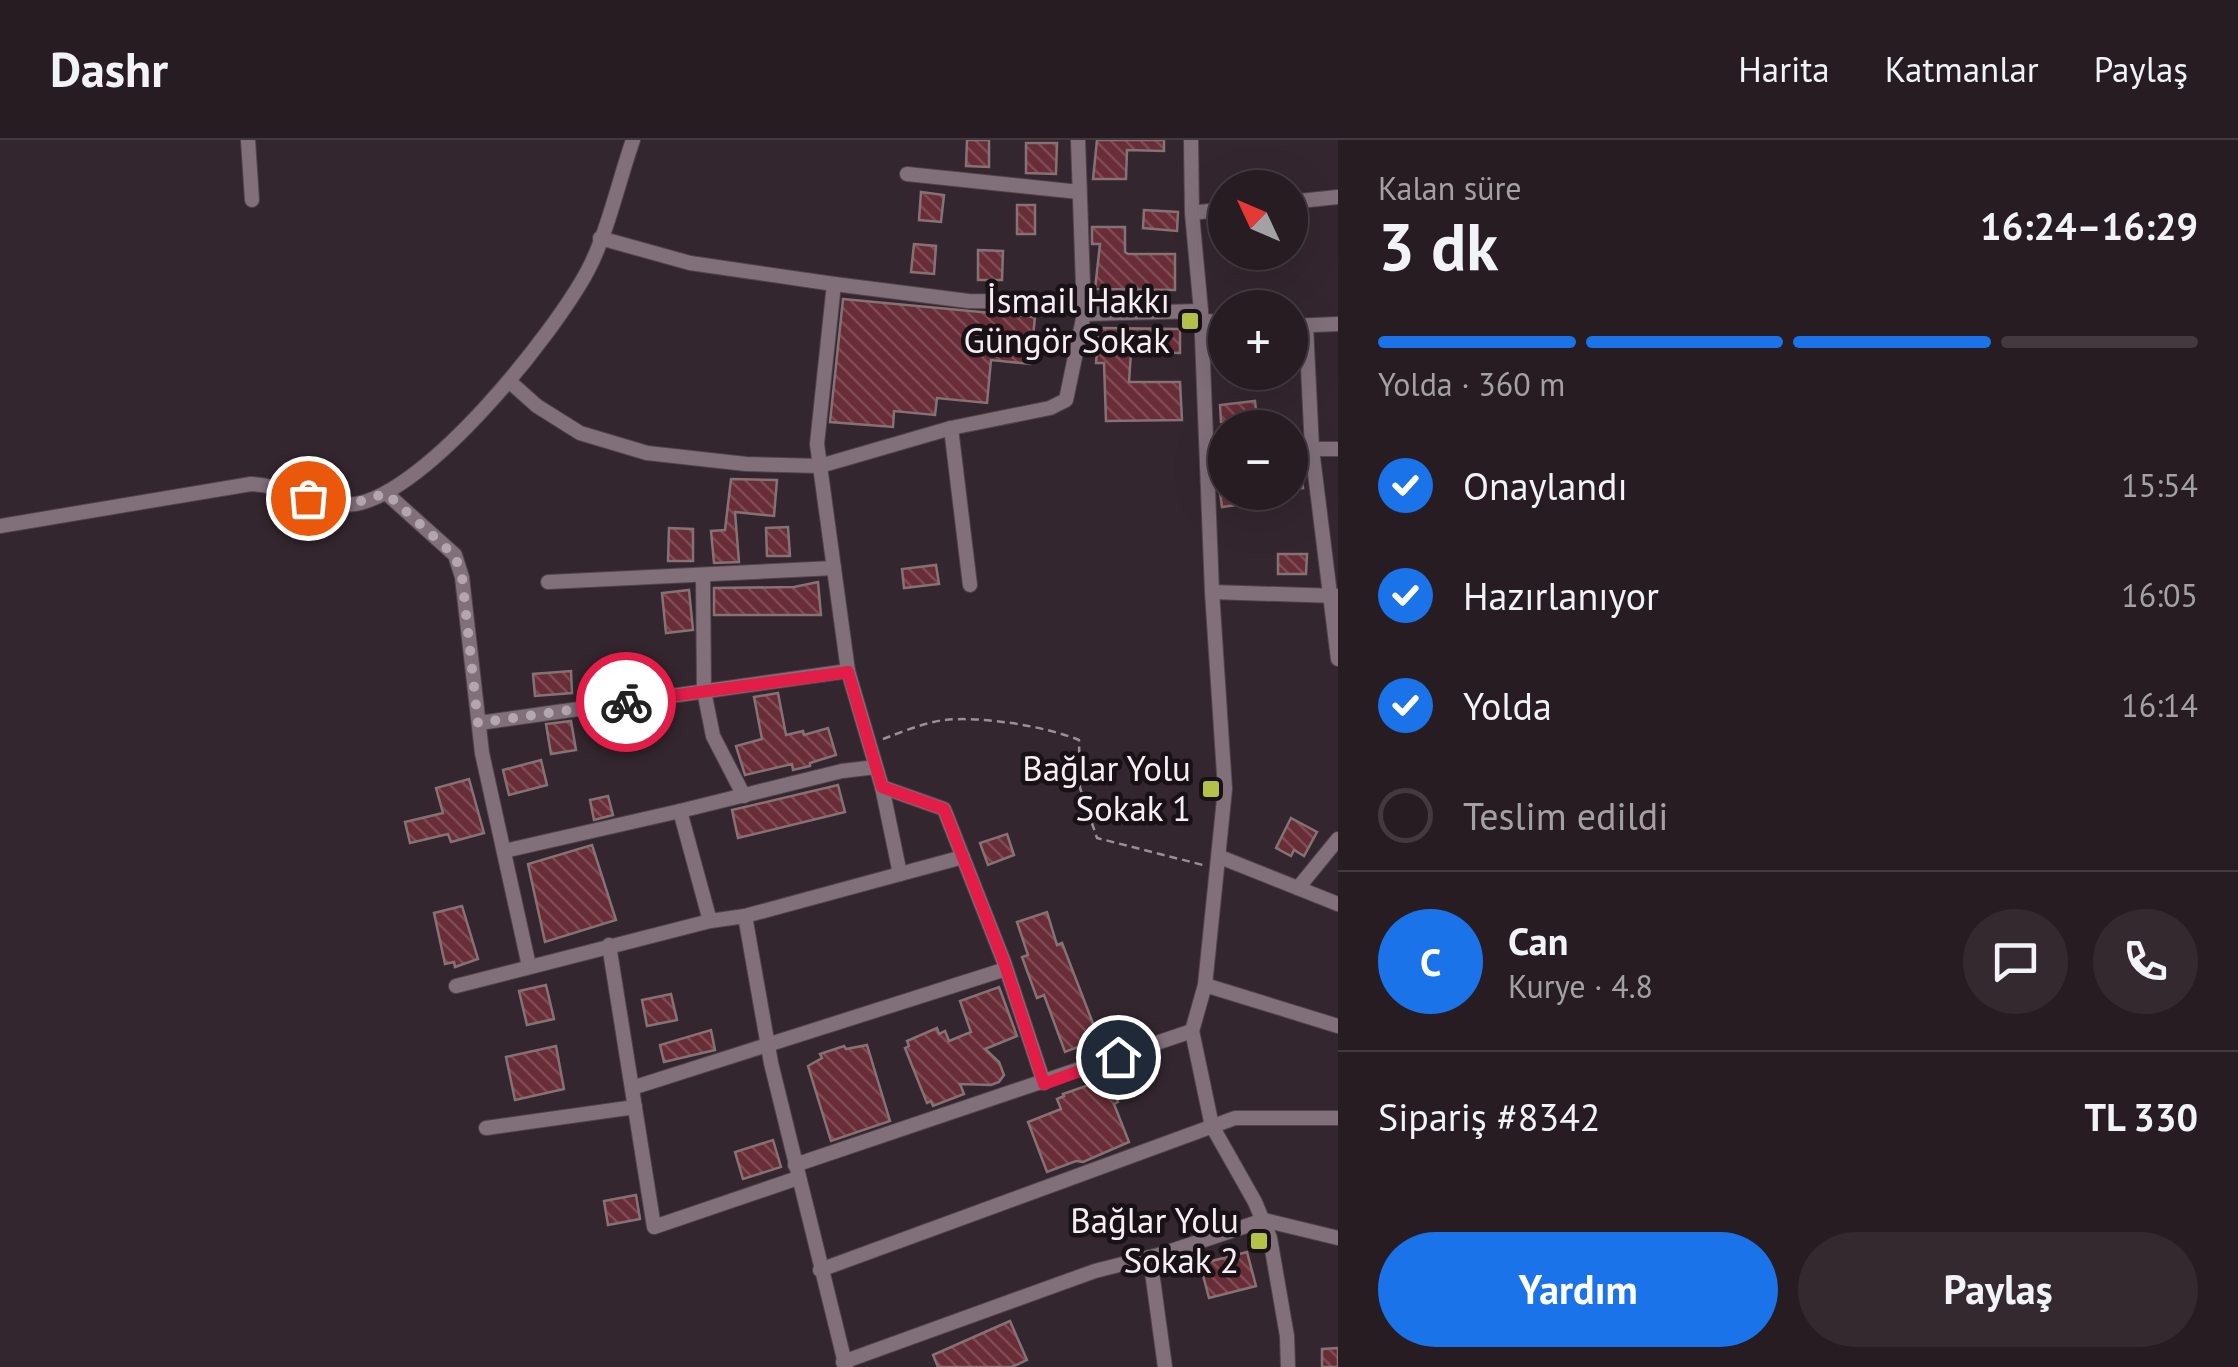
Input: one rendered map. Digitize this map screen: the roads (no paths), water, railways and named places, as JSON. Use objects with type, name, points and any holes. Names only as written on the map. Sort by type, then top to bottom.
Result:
[{"type":"street","points":[[248,140],[252,200]]},
{"type":"street","points":[[0,526],[251,484],[268,484],[331,506],[358,504],[386,493],[462,430],[510,382],[546,338],[590,268],[633,140]]},
{"type":"street","points":[[510,382],[537,406],[580,433],[647,453],[746,464],[820,466],[951,428],[1050,408],[1066,400],[1085,308],[1078,140]]},
{"type":"street","points":[[1191,140],[1225,788],[1205,986],[1192,1031],[1212,1126],[1264,1220],[1287,1336],[1288,1367]]},
{"type":"street","points":[[908,174],[1079,192]]},
{"type":"street","points":[[1308,200],[1338,197]]},
{"type":"street","points":[[1192,213],[1208,211]]},
{"type":"street","points":[[600,238],[690,264],[834,284],[968,301],[1208,318]]},
{"type":"street","points":[[834,284],[816,444],[848,672],[882,787],[900,874]]},
{"type":"street","points":[[1308,326],[1338,324]]},
{"type":"street","points":[[1305,390],[1334,596],[1338,659]]},
{"type":"street","points":[[951,428],[970,585]]},
{"type":"street","points":[[1312,450],[1338,449]]},
{"type":"street","points":[[386,493],[455,556],[462,577],[478,723],[529,966]]},
{"type":"street","points":[[548,582],[834,568]]},
{"type":"street","points":[[704,576],[704,692],[713,736],[744,796]]},
{"type":"street","points":[[1212,592],[1334,596]]},
{"type":"street","points":[[478,723],[848,672]]},
{"type":"street","points":[[504,851],[842,771],[876,767]]},
{"type":"street","points":[[882,787],[944,809],[1006,969],[1044,1084]]},
{"type":"street","points":[[680,811],[710,920]]},
{"type":"street","points":[[1298,888],[1338,839]]},
{"type":"street","points":[[456,986],[710,920],[745,916],[963,857]]},
{"type":"street","points":[[1220,863],[1338,904]]},
{"type":"street","points":[[745,916],[796,1172],[844,1364],[1095,1272],[1264,1220],[1338,1238]]},
{"type":"street","points":[[609,945],[654,1227],[796,1172],[1192,1031]]},
{"type":"street","points":[[632,1088],[1006,969]]},
{"type":"street","points":[[1205,986],[1338,1026]]},
{"type":"street","points":[[486,1128],[635,1107]]},
{"type":"street","points":[[820,1270],[1235,1118],[1338,1118]]},
{"type":"street","points":[[1150,1257],[1165,1367]]},
{"type":"place","name":"İsmail Hakkı Güngör Sokak","points":[[1190,321]]},
{"type":"place","name":"Bağlar Yolu Sokak 1","points":[[1211,789]]},
{"type":"place","name":"Bağlar Yolu Sokak 2","points":[[1259,1241]]}]
